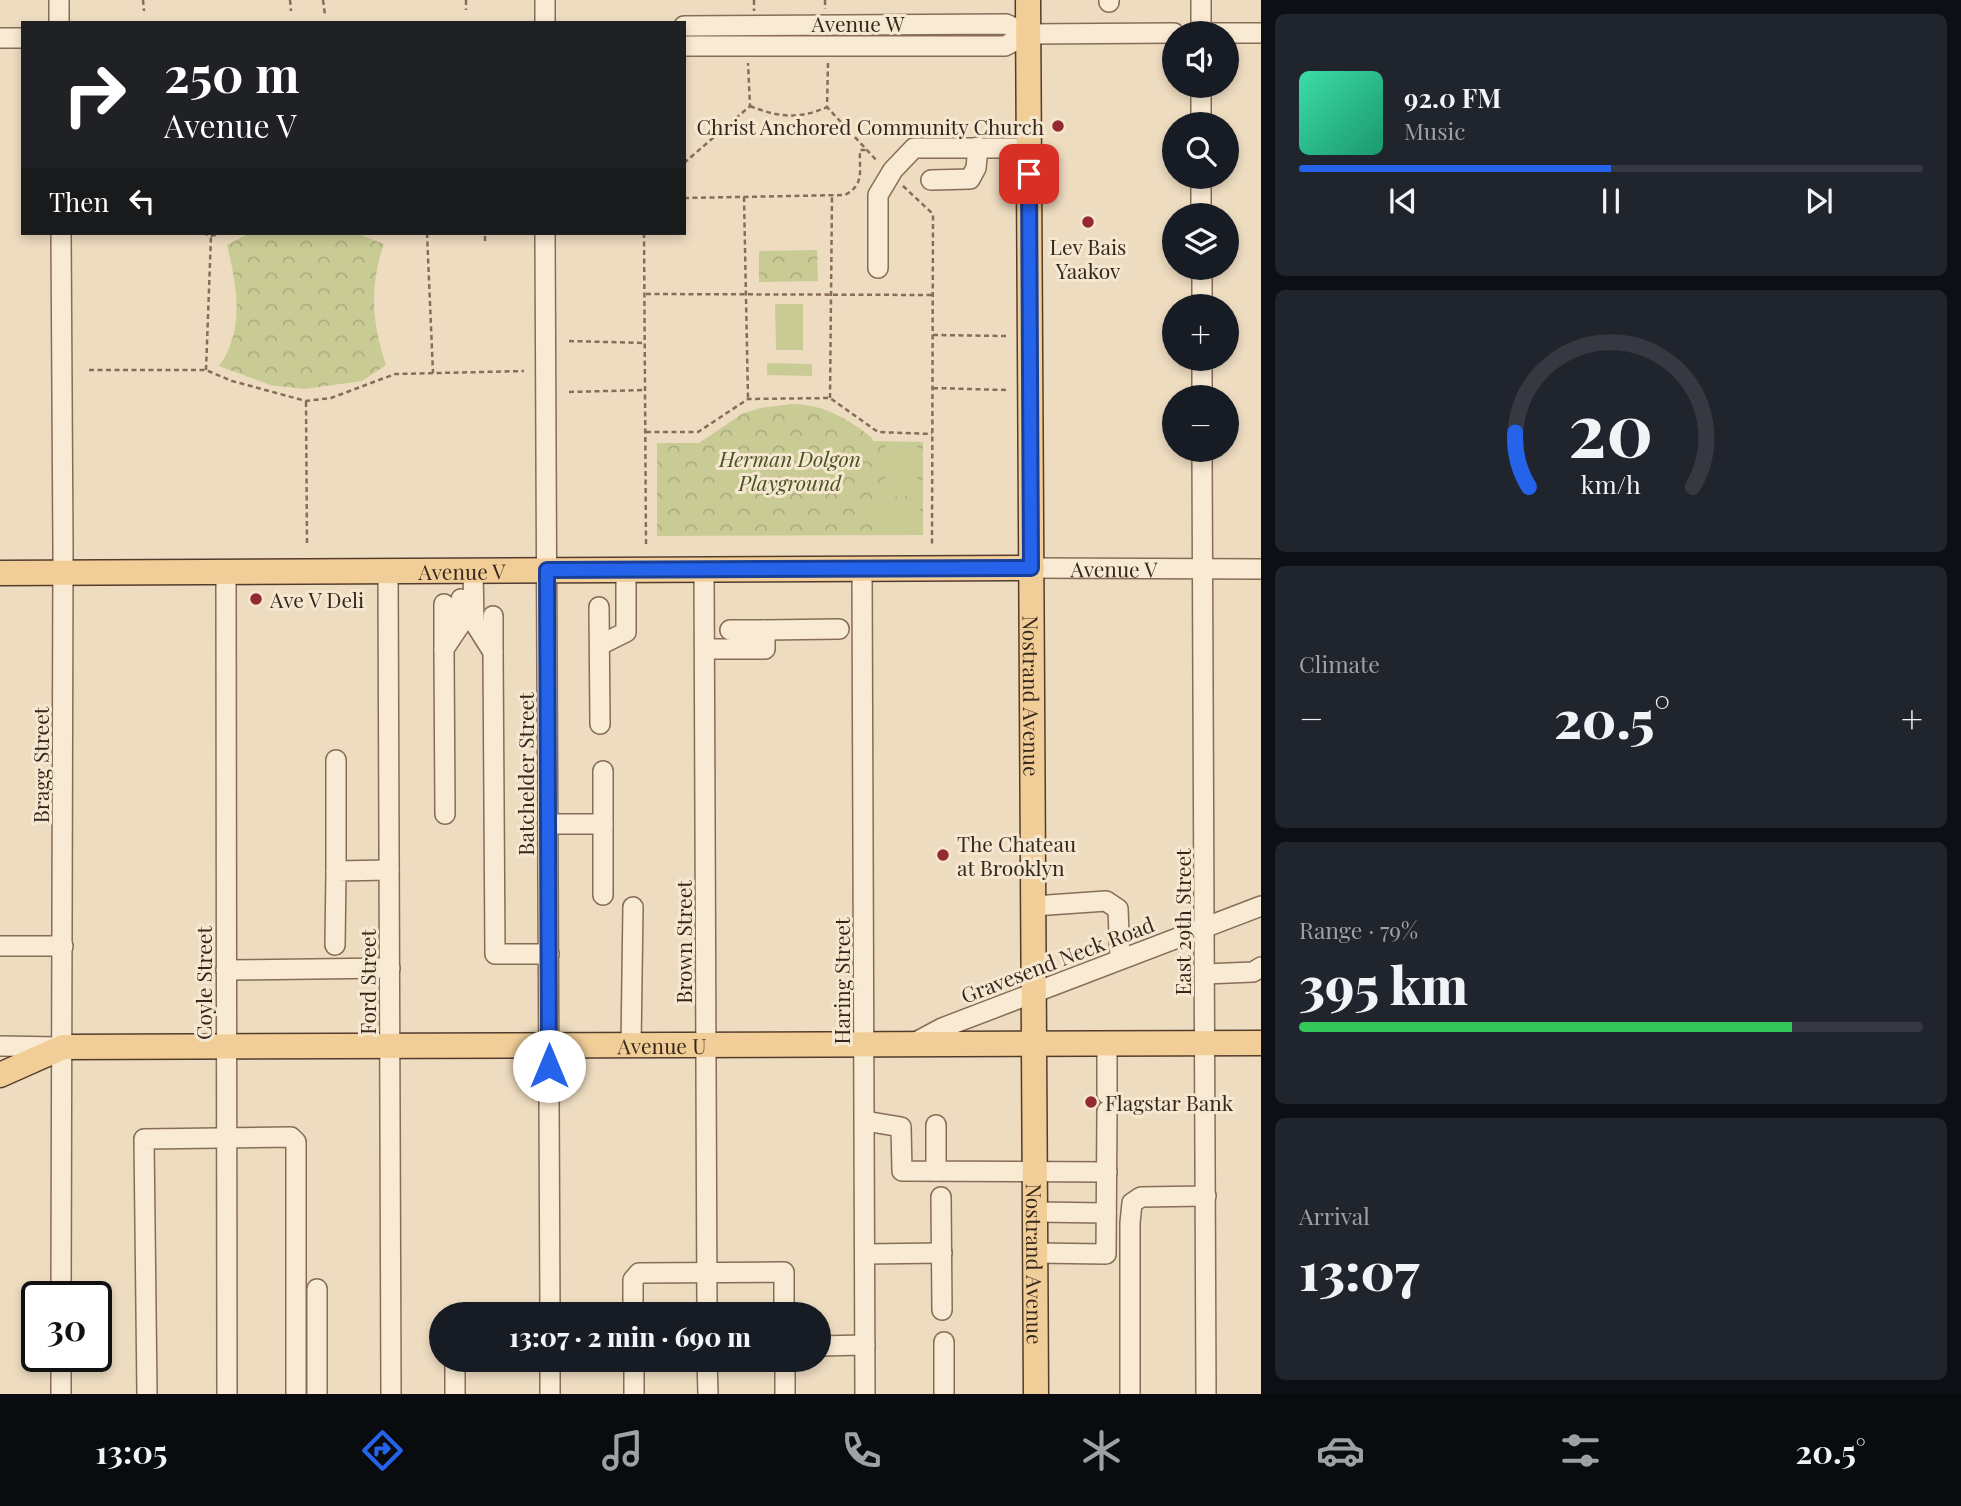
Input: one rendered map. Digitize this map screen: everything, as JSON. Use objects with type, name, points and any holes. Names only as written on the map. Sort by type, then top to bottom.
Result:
[{"type":"main road","name":"Nostrand Avenue","points":[[1028,0],[1036,1394]]},
{"type":"main road","name":"Avenue V","points":[[0,573],[1031,568]]},
{"type":"main road","name":"Avenue U","points":[[0,1075],[63,1047],[1261,1043]]},
{"type":"street","points":[[59,0],[59,21]]},
{"type":"street","points":[[545,0],[545,21]]},
{"type":"street","points":[[1200,21],[1201,0]]},
{"type":"street","name":"Avenue W","points":[[686,26],[1006,23],[1028,34],[1162,33]]},
{"type":"street","points":[[1239,33],[1261,33]]},
{"type":"street","name":"Avenue W","points":[[686,46],[1005,46],[1028,34]]},
{"type":"street","points":[[0,38],[21,38]]},
{"type":"street","points":[[931,180],[970,178],[976,168],[978,147]]},
{"type":"street","points":[[878,268],[878,195],[890,174],[914,148],[1028,148]]},
{"type":"street","name":"Bragg Street","points":[[61,235],[61,1281]]},
{"type":"street","name":"Batchelder Street","points":[[545,235],[550,1302]]},
{"type":"street","name":"East 29th Street","points":[[1202,462],[1206,1394]]},
{"type":"street","name":"Haring Street","points":[[862,568],[866,1394]]},
{"type":"street","name":"Avenue V","points":[[1031,568],[1261,569]]},
{"type":"street","points":[[600,645],[626,632],[626,569]]},
{"type":"street","name":"Brown Street","points":[[704,569],[707,1302]]},
{"type":"street","name":"Ford Street","points":[[388,570],[391,1394]]},
{"type":"street","points":[[443,649],[462,622],[467,570]]},
{"type":"street","points":[[467,570],[474,622],[493,652]]},
{"type":"street","name":"Coyle Street","points":[[226,571],[227,1394]]},
{"type":"street","points":[[444,604],[445,814]]},
{"type":"street","points":[[599,607],[600,724]]},
{"type":"street","points":[[493,615],[495,954],[549,954]]},
{"type":"street","points":[[730,629],[839,629]]},
{"type":"street","points":[[705,649],[765,649],[765,630]]},
{"type":"street","points":[[335,945],[336,760]]},
{"type":"street","points":[[603,771],[603,895]]},
{"type":"street","points":[[548,824],[603,824]]},
{"type":"street","points":[[336,871],[389,870]]},
{"type":"street","points":[[1034,906],[1106,901],[1111,903],[1118,909],[1120,959]]},
{"type":"street","name":"Gravesend Neck Road","points":[[911,1045],[942,1028],[1261,906]]},
{"type":"street","points":[[631,1046],[633,907]]},
{"type":"street","points":[[0,946],[63,946]]},
{"type":"street","points":[[1205,974],[1253,972],[1261,967]]},
{"type":"street","points":[[226,970],[390,968]]},
{"type":"street","points":[[1035,1253],[1106,1254],[1107,1045]]},
{"type":"street","name":"Avenue U","points":[[0,1046],[63,1047]]},
{"type":"street","points":[[864,1121],[901,1126],[902,1171],[1107,1172]]},
{"type":"street","points":[[936,1125],[936,1171]]},
{"type":"street","points":[[147,1394],[144,1139],[227,1137],[291,1137],[296,1142],[296,1394]]},
{"type":"street","points":[[1130,1394],[1132,1203],[1141,1197],[1206,1196]]},
{"type":"street","points":[[941,1197],[942,1310]]},
{"type":"street","points":[[1036,1212],[1106,1213]]},
{"type":"street","points":[[865,1254],[942,1253]]},
{"type":"street","points":[[633,1302],[633,1280],[639,1273],[784,1272],[784,1302]]},
{"type":"street","points":[[317,1289],[317,1394]]},
{"type":"street","points":[[944,1342],[944,1394]]},
{"type":"street","points":[[831,1346],[865,1345]]},
{"type":"street","points":[[61,1372],[61,1394]]},
{"type":"street","points":[[455,1372],[455,1394]]},
{"type":"street","points":[[550,1372],[550,1394]]},
{"type":"street","points":[[634,1372],[634,1394]]},
{"type":"street","points":[[708,1372],[708,1394]]},
{"type":"street","points":[[785,1372],[785,1394]]},
{"type":"path","points":[[143,0],[144,11]]},
{"type":"path","points":[[290,0],[291,10]]},
{"type":"path","points":[[323,0],[325,15]]},
{"type":"path","points":[[466,0],[466,10]]},
{"type":"path","points":[[754,0],[754,15]]},
{"type":"path","points":[[825,0],[825,9]]},
{"type":"path","points":[[748,62],[750,106]]},
{"type":"path","points":[[828,62],[827,107],[890,174],[933,214],[932,544]]},
{"type":"path","points":[[750,106],[775,116],[813,113],[827,107]]},
{"type":"path","points":[[686,161],[750,106]]},
{"type":"path","points":[[686,198],[845,195],[855,190],[859,184],[860,150],[867,150]]},
{"type":"path","points":[[830,398],[832,196]]},
{"type":"path","points":[[744,197],[748,399]]},
{"type":"path","points":[[208,235],[215,235]]},
{"type":"path","points":[[427,235],[433,373]]},
{"type":"path","points":[[485,235],[485,241]]},
{"type":"path","points":[[644,235],[646,545]]},
{"type":"path","points":[[206,370],[211,236]]},
{"type":"path","points":[[645,294],[933,295]]},
{"type":"path","points":[[933,335],[1006,336]]},
{"type":"path","points":[[569,341],[645,342]]},
{"type":"path","points":[[89,370],[206,370],[232,381],[306,401],[331,398],[395,374],[524,372]]},
{"type":"path","points":[[933,388],[1006,390]]},
{"type":"path","points":[[569,392],[645,390]]},
{"type":"path","points":[[646,432],[698,432],[748,399],[830,398],[878,432],[933,433]]},
{"type":"path","points":[[306,401],[307,545]]},
{"type":"green space","points":[[246,235],[360,235],[384,244],[376,275],[374,305],[386,365],[362,381],[304,389],[270,385],[219,366],[233,338],[236,323],[236,292],[227,245]]},
{"type":"green space","points":[[817,250],[818,281],[759,282],[759,251]]},
{"type":"green space","points":[[775,304],[803,304],[803,350],[776,350]]},
{"type":"green space","points":[[767,363],[812,364],[812,376],[767,375]]},
{"type":"green space","name":"Herman Dolgon Playground","points":[[792,404],[835,414],[863,431],[873,441],[923,442],[923,535],[657,536],[657,443],[699,443],[742,414],[760,408]]},
{"type":"green space","points":[[885,445],[917,445],[917,496],[885,497]]},
{"type":"green space","points":[[873,500],[920,500],[920,531],[873,531]]},
{"type":"place","name":"Christ Anchored Community Church","points":[[1058,126]]},
{"type":"place","name":"Lev Bais Yaakov","points":[[1088,222]]},
{"type":"place","name":"Ave V Deli","points":[[256,599]]},
{"type":"place","name":"The Chateau at Brooklyn","points":[[943,855]]},
{"type":"place","name":"Flagstar Bank","points":[[1091,1102]]},
{"type":"route","points":[[549,1066],[547,570],[1031,568],[1029,174]]}]
